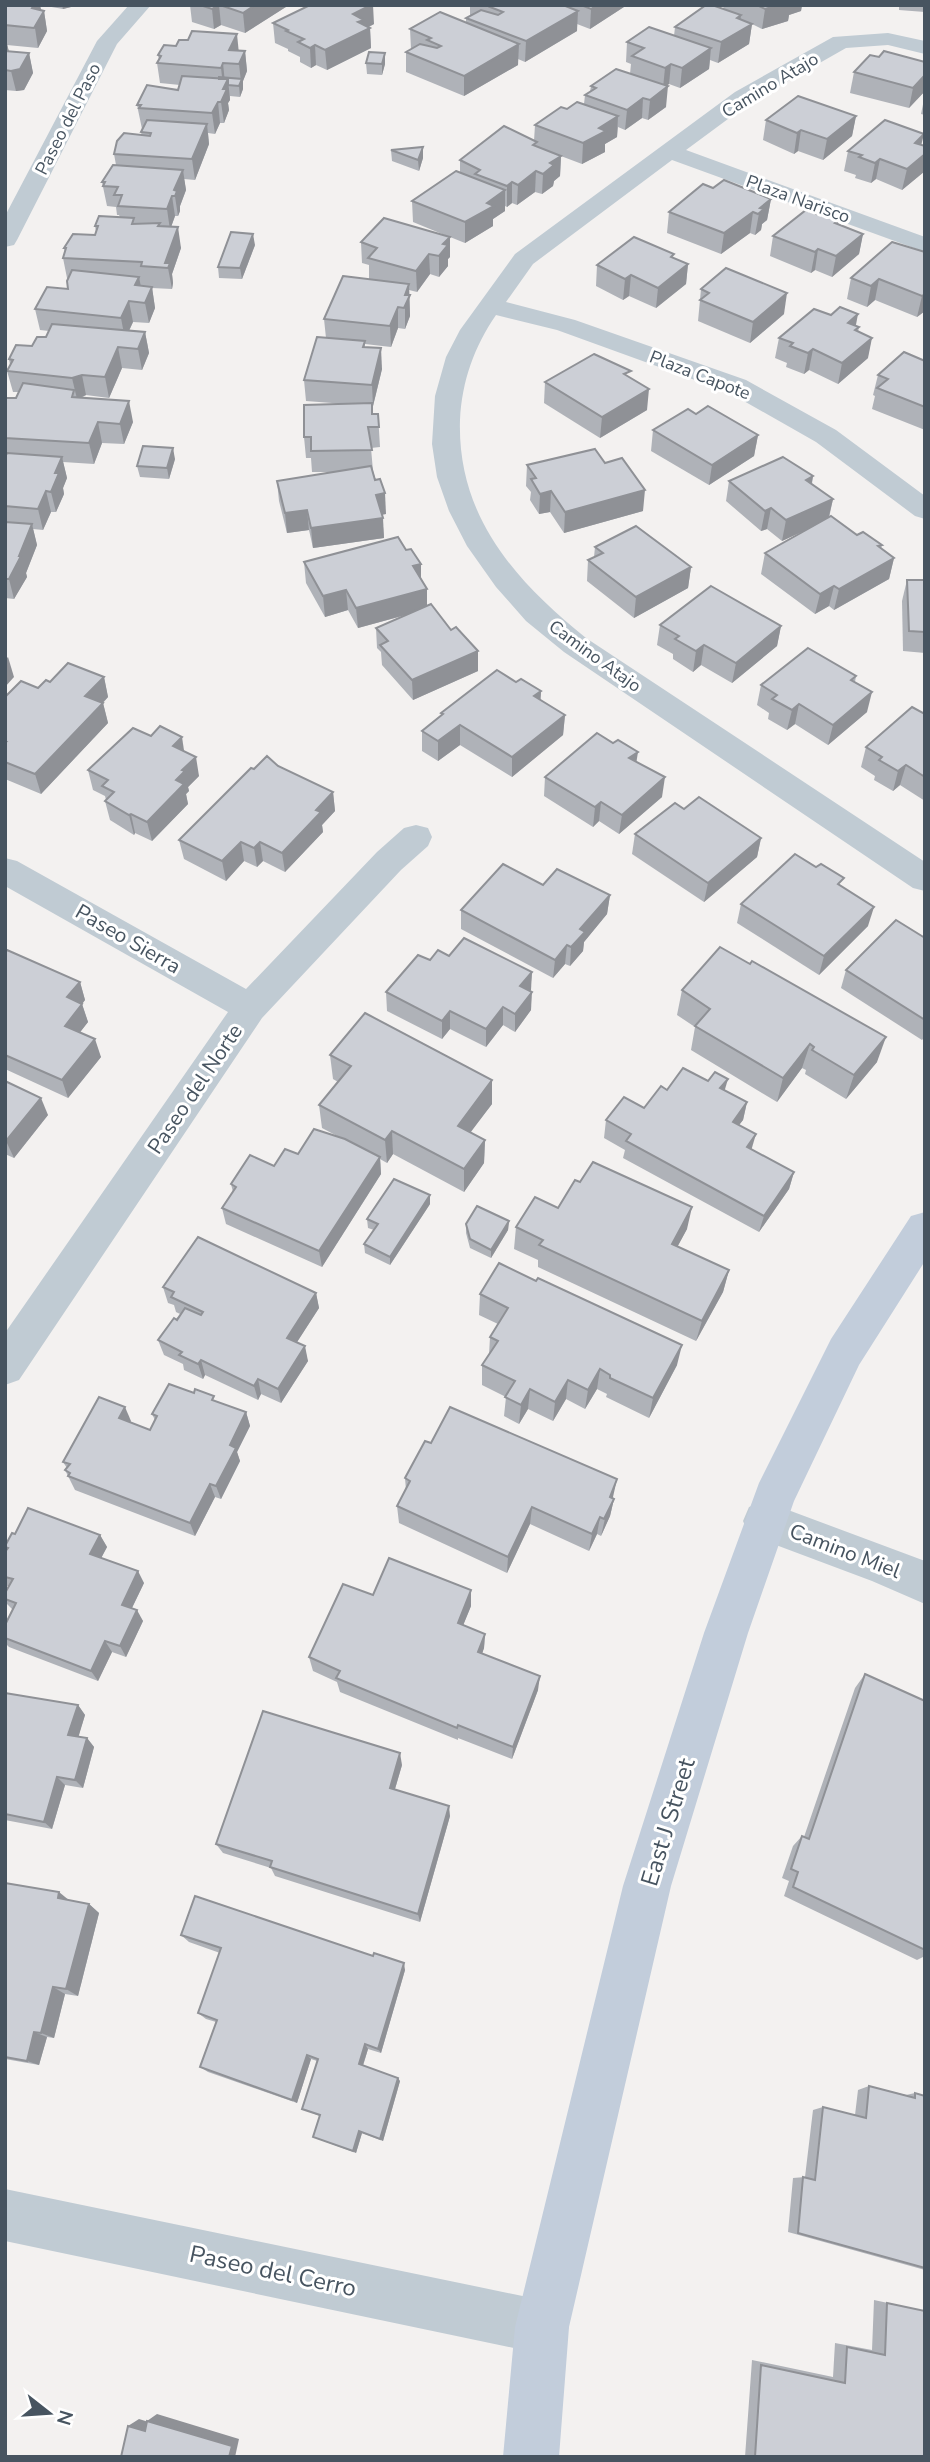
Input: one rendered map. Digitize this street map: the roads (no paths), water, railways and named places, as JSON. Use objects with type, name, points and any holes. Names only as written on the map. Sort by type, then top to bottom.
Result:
[{"type":"street","name":"Paseo del Paso","points":[[5,240],[108,41],[141,5]]},
{"type":"street","name":"Camino Atajo","points":[[925,48],[888,39],[841,42],[743,97],[524,259],[473,330],[459,356],[448,396],[446,444],[452,477],[463,511],[481,546],[506,580],[537,614],[575,645],[925,879]]},
{"type":"street","name":"Plaza Narisco","points":[[671,152],[925,245]]},
{"type":"street","name":"Plaza Capote","points":[[490,306],[566,325],[737,386],[826,436],[925,510]]},
{"type":"street","name":"Paseo del Norte","points":[[5,1367],[250,1008],[389,861],[416,837]]},
{"type":"street","name":"Paseo Sierra","points":[[5,870],[250,1008]]},
{"type":"street","name":"East J Street","points":[[531,2457],[542,2327],[647,1886],[764,1521],[845,1352],[925,1228]]},
{"type":"street","name":"Camino Miel","points":[[764,1521],[882,1564],[925,1583]]},
{"type":"street","name":"Paseo del Cerro","points":[[5,2215],[542,2327]]}]
